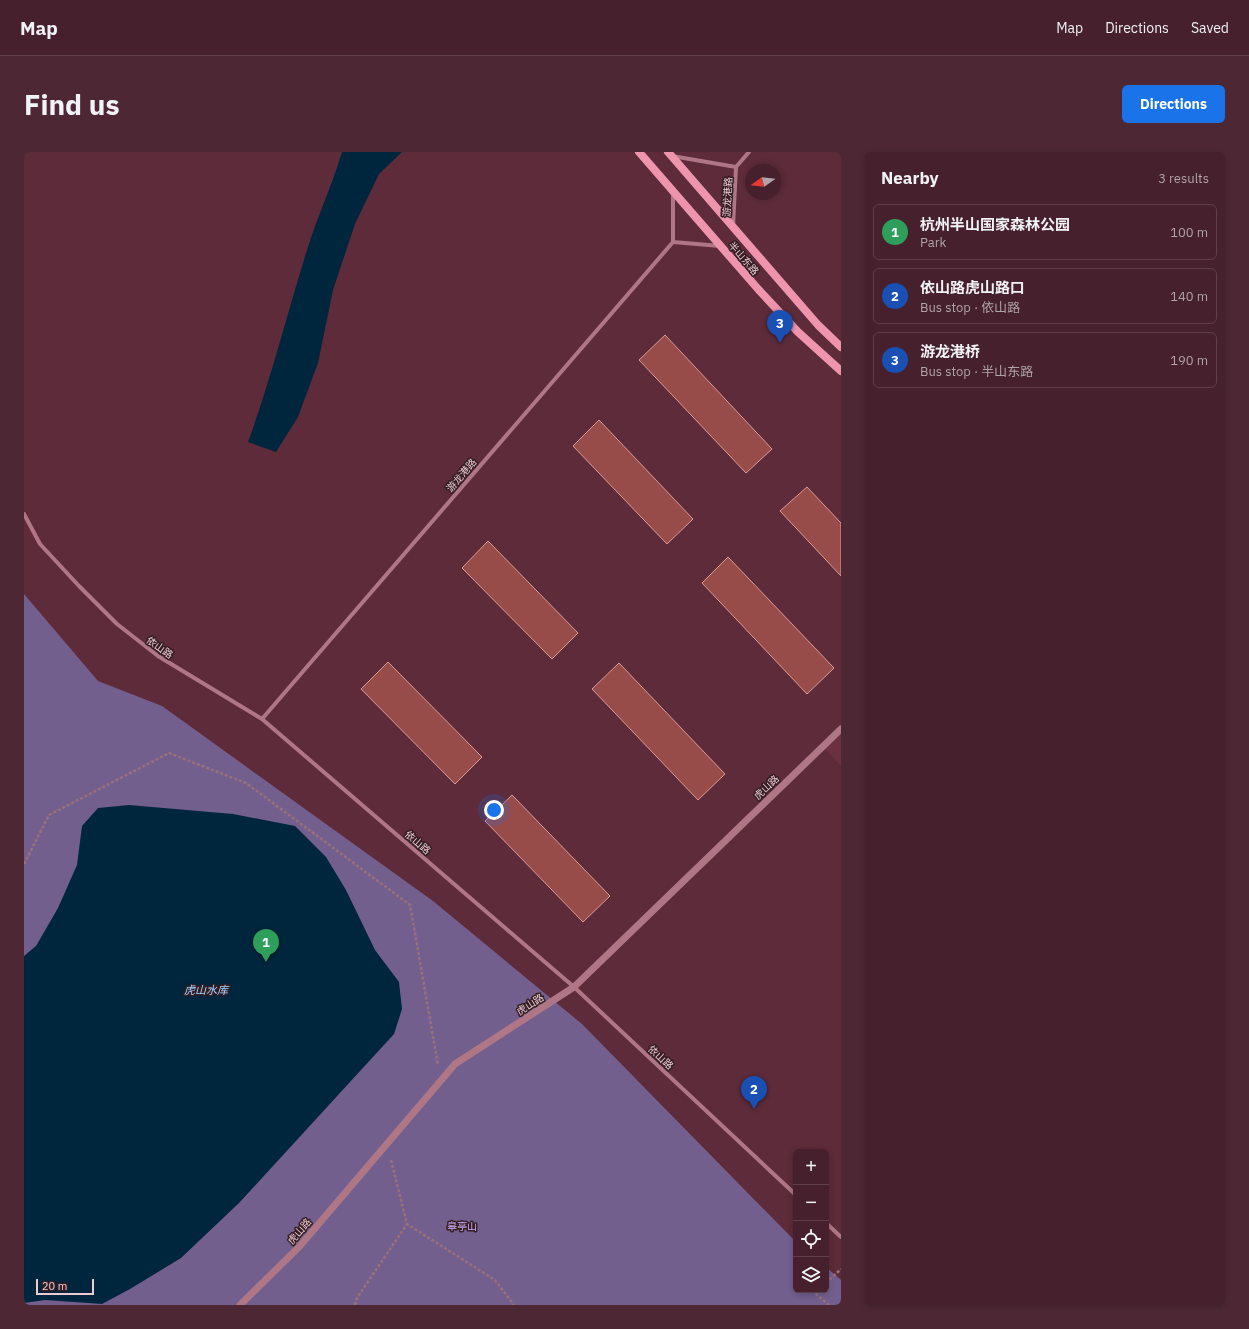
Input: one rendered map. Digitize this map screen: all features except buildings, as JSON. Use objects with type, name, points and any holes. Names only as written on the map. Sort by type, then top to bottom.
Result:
[{"type":"main road","name":"半山东路","points":[[639,152],[758,289],[798,332],[841,371]]},
{"type":"main road","name":"半山东路","points":[[669,154],[818,325],[841,347]]},
{"type":"street","name":"游龙港路","points":[[733,228],[736,167],[749,152]]},
{"type":"street","name":"游龙港路","points":[[669,154],[736,167]]},
{"type":"street","points":[[673,191],[672,242],[720,246]]},
{"type":"street","name":"游龙港路","points":[[262,719],[672,242]]},
{"type":"street","name":"依山路","points":[[24,514],[40,544],[117,624],[158,656],[262,719],[574,987],[793,1192]]},
{"type":"street","name":"虎山路","points":[[240,1305],[299,1247],[454,1064],[574,987],[841,729]]},
{"type":"street","points":[[829,1226],[841,1237]]},
{"type":"path","points":[[24,864],[49,815],[169,753],[246,783],[410,906],[441,1080]]},
{"type":"path","points":[[387,1144],[407,1224],[494,1280],[514,1305]]},
{"type":"path","points":[[355,1305],[358,1298],[407,1224]]},
{"type":"path","points":[[829,1280],[841,1269]]},
{"type":"path","points":[[815,1293],[829,1305]]},
{"type":"shaded area","points":[[841,729],[841,766],[823,747]]},
{"type":"green space","name":"皋亭山","points":[[24,594],[98,681],[162,706],[433,901],[582,1024],[793,1239],[793,1293],[829,1293],[829,1270],[841,1280],[841,1305],[24,1305]]},
{"type":"water","points":[[342,152],[402,152],[379,174],[355,224],[333,290],[318,363],[298,417],[276,452],[248,442],[272,370],[311,238]]},
{"type":"water","name":"虎山水库","points":[[129,805],[233,814],[295,826],[326,857],[346,890],[375,950],[399,982],[402,1009],[394,1034],[239,1203],[181,1258],[102,1304],[45,1300],[24,1303],[24,956],[36,946],[58,908],[77,865],[82,826],[98,808]]},
{"type":"place","name":"游龙港桥","points":[[780,343]]},
{"type":"place","name":"杭州半山国家森林公园","points":[[266,962]]},
{"type":"place","name":"依山路虎山路口","points":[[754,1109]]}]
